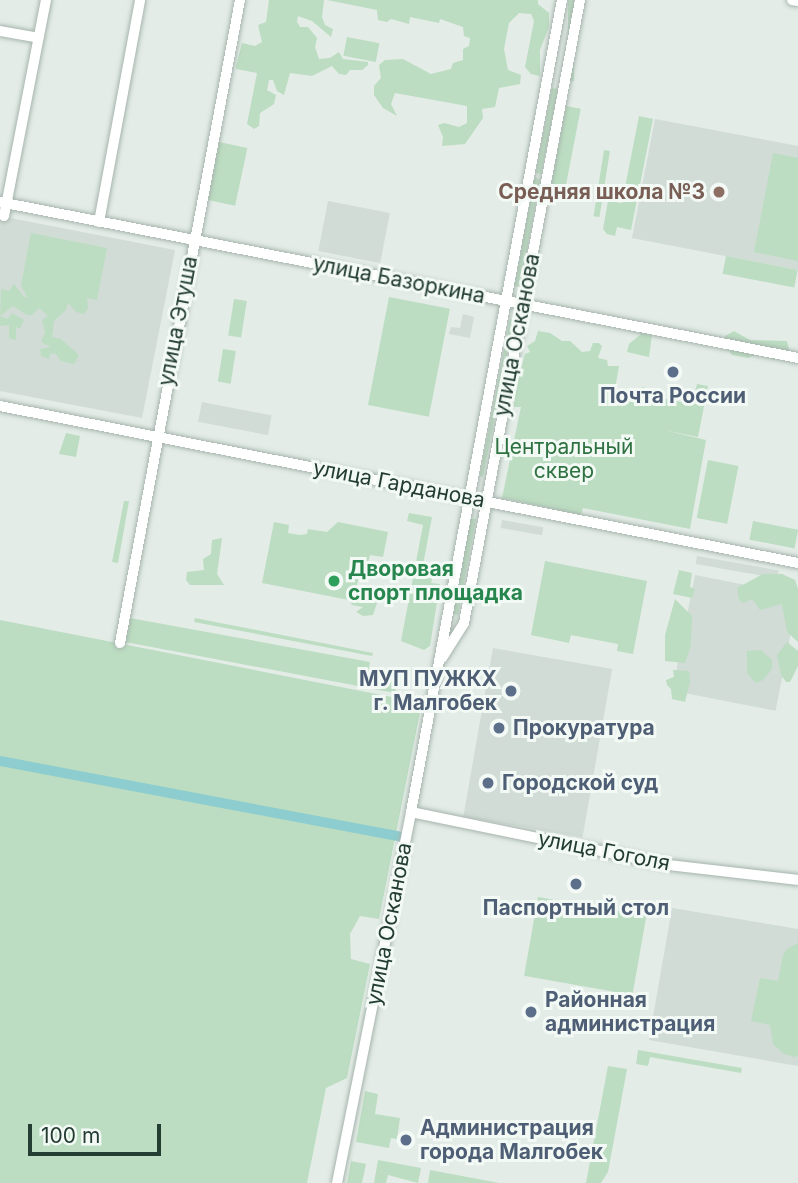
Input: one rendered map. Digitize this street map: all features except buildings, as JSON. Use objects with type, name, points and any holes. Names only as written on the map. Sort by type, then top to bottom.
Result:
[{"type":"street","points":[[4,216],[3,203],[46,0]]},
{"type":"street","points":[[99,222],[140,0]]},
{"type":"street","name":"улица Этуша","points":[[120,643],[156,437],[240,0]]},
{"type":"street","name":"улица Осканова","points":[[337,1183],[411,813],[562,0]]},
{"type":"street","name":"улица Осканова","points":[[439,664],[464,623],[580,0]]},
{"type":"street","points":[[792,0],[798,1]]},
{"type":"street","points":[[0,31],[38,38]]},
{"type":"street","name":"улица Базоркина","points":[[3,203],[798,358]]},
{"type":"street","name":"улица Гарданова","points":[[0,406],[798,563]]},
{"type":"street","name":"улица Гоголя","points":[[411,813],[669,865],[798,880]]},
{"type":"shaded area","name":"Средняя школа №3","points":[[655,119],[798,146],[798,270],[632,238]]},
{"type":"shaded area","points":[[328,201],[390,213],[380,263],[318,251]]},
{"type":"shaded area","points":[[0,216],[175,250],[142,418],[0,391]]},
{"type":"shaded area","points":[[463,314],[474,317],[470,338],[449,334],[451,327],[460,328]]},
{"type":"shaded area","points":[[202,402],[272,416],[268,435],[198,422]]},
{"type":"shaded area","points":[[502,520],[543,527],[542,535],[501,528]]},
{"type":"shaded area","points":[[697,556],[779,570],[777,578],[696,564]]},
{"type":"shaded area","points":[[695,575],[798,595],[776,711],[672,691]]},
{"type":"shaded area","points":[[493,648],[612,669],[582,837],[463,816]]},
{"type":"shaded area","points":[[672,908],[798,929],[798,1066],[649,1040]]},
{"type":"green space","points":[[269,0],[324,0],[322,17],[325,25],[333,29],[331,37],[312,21],[298,16],[297,22],[300,27],[308,27],[317,38],[315,47],[319,59],[330,58],[339,52],[343,59],[368,62],[368,65],[362,70],[350,70],[346,75],[339,74],[332,66],[312,76],[290,73],[284,95],[277,91],[273,80],[269,80],[267,90],[276,95],[274,104],[260,113],[259,126],[254,129],[247,124],[257,73],[236,69],[236,66],[242,43],[255,46],[262,42],[258,25],[266,22]]},
{"type":"green space","points":[[327,0],[538,0],[538,4],[549,13],[549,27],[540,50],[540,76],[531,74],[525,67],[534,21],[531,14],[519,13],[509,23],[504,49],[508,70],[521,75],[520,84],[499,88],[495,107],[482,109],[483,118],[465,144],[442,146],[443,137],[438,125],[444,123],[459,127],[467,123],[467,106],[395,93],[391,104],[397,116],[383,108],[374,95],[374,86],[381,78],[379,65],[385,60],[403,59],[431,74],[451,69],[453,63],[463,60],[463,49],[469,46],[470,38],[464,36],[463,27],[440,19],[439,23],[410,17],[409,24],[391,19],[387,22],[378,20],[377,10]]},
{"type":"green space","points":[[568,0],[574,0],[574,81],[568,81]]},
{"type":"green space","points":[[347,37],[379,43],[376,62],[343,56]]},
{"type":"green space","points":[[552,88],[558,89],[541,174],[536,173]]},
{"type":"green space","points":[[566,106],[581,109],[564,195],[549,192]]},
{"type":"green space","points":[[639,116],[653,119],[631,230],[617,227],[615,236],[607,234],[603,229],[608,201],[622,203]]},
{"type":"green space","points":[[219,142],[247,148],[235,206],[207,200]]},
{"type":"green space","points":[[604,150],[610,151],[599,217],[594,216]]},
{"type":"green space","points":[[773,153],[798,158],[798,261],[754,252]]},
{"type":"green space","points":[[534,178],[540,179],[520,287],[515,286]]},
{"type":"green space","points":[[31,233],[107,248],[97,300],[87,298],[88,309],[84,314],[76,312],[68,303],[66,310],[54,321],[52,337],[61,339],[79,355],[74,364],[61,361],[55,353],[50,354],[49,359],[41,356],[40,349],[51,347],[41,342],[45,333],[42,320],[48,316],[39,308],[32,315],[27,315],[13,306],[0,316],[1,289],[9,291],[14,284],[24,297],[27,297],[21,285]]},
{"type":"green space","points":[[726,256],[798,270],[794,288],[723,274]]},
{"type":"green space","points":[[389,297],[450,309],[429,417],[368,405]]},
{"type":"green space","points":[[234,299],[247,301],[241,338],[228,336]]},
{"type":"green space","points":[[12,313],[24,320],[20,329],[16,327],[16,340],[9,338],[9,325],[0,326],[0,316],[8,319]]},
{"type":"green space","points":[[510,319],[514,320],[483,477],[480,476]]},
{"type":"green space","points":[[640,330],[652,335],[649,357],[627,352],[629,344],[640,335]]},
{"type":"green space","name":"Центральный сквер","points":[[538,331],[550,333],[562,341],[570,341],[582,352],[590,351],[593,343],[599,343],[602,346],[598,358],[607,360],[608,366],[619,366],[615,389],[630,392],[644,387],[651,396],[692,404],[697,384],[708,386],[698,437],[664,430],[706,440],[690,529],[583,508],[581,515],[502,498],[521,407],[514,407],[514,396],[525,354],[530,352],[527,346],[535,341]]},
{"type":"green space","points":[[734,331],[750,340],[787,341],[790,354],[774,360],[758,354],[748,358],[732,355],[725,346],[725,336]]},
{"type":"green space","points":[[223,349],[236,351],[231,384],[218,382]]},
{"type":"green space","points":[[66,433],[80,436],[76,457],[59,454]]},
{"type":"green space","points":[[708,460],[738,466],[727,524],[697,518]]},
{"type":"green space","points":[[124,501],[129,501],[118,563],[112,562]]},
{"type":"green space","points":[[409,513],[432,517],[423,565],[426,573],[433,575],[431,583],[440,584],[430,646],[424,650],[401,641],[423,525],[407,521]]},
{"type":"green space","points":[[470,518],[476,519],[458,615],[453,614]]},
{"type":"green space","points":[[753,521],[798,530],[795,548],[749,540]]},
{"type":"green space","points":[[274,522],[289,525],[288,533],[299,535],[307,534],[308,529],[327,532],[338,522],[388,532],[383,557],[370,555],[366,571],[360,570],[355,595],[378,600],[373,615],[363,616],[356,612],[363,607],[352,605],[349,600],[262,583]]},
{"type":"green space","points":[[222,538],[217,574],[224,585],[190,585],[186,580],[187,572],[204,570],[203,559],[211,554],[212,540]]},
{"type":"green space","points":[[545,561],[647,581],[633,654],[617,651],[618,644],[571,635],[569,643],[531,635]]},
{"type":"green space","points":[[679,570],[692,573],[690,587],[695,589],[692,598],[673,594]]},
{"type":"green space","points":[[763,574],[782,574],[795,580],[798,589],[798,642],[787,632],[782,604],[760,610],[752,599],[743,603],[739,600],[737,588]]},
{"type":"green space","points":[[675,599],[692,616],[691,645],[685,663],[665,661],[665,635]]},
{"type":"green space","points":[[130,618],[370,662],[368,673],[398,679],[395,693],[125,642]]},
{"type":"green space","points":[[195,618],[373,653],[372,656],[194,622]]},
{"type":"green space","points":[[0,620],[412,701],[421,707],[379,919],[360,916],[350,934],[351,959],[370,964],[347,1078],[326,1088],[307,1183],[0,1183]]},
{"type":"green space","points":[[787,642],[798,651],[798,666],[790,682],[786,682],[781,675],[777,655]]},
{"type":"green space","points":[[761,650],[772,660],[772,669],[763,680],[756,683],[747,673],[747,651]]},
{"type":"green space","points":[[673,670],[689,671],[690,682],[685,702],[672,699],[666,680],[674,677]]},
{"type":"green space","points":[[538,897],[646,916],[632,995],[524,976]]},
{"type":"green space","points":[[798,943],[798,1056],[795,1057],[784,1054],[773,1044],[770,1025],[751,1021],[760,978],[778,981],[783,955],[787,949]]},
{"type":"green space","points":[[638,1050],[742,1068],[741,1073],[650,1057],[648,1066],[636,1064]]},
{"type":"green space","points":[[608,1066],[627,1069],[608,1172],[601,1183],[586,1183]]},
{"type":"green space","points":[[365,1091],[378,1094],[375,1114],[400,1118],[397,1139],[391,1138],[389,1148],[356,1142]]},
{"type":"green space","points":[[378,1160],[421,1168],[418,1183],[388,1175],[386,1183],[374,1183]]},
{"type":"green space","points":[[351,1161],[366,1164],[362,1183],[347,1183]]},
{"type":"green space","points":[[430,1170],[499,1183],[428,1183]]},
{"type":"waterway","points":[[0,761],[398,836]]},
{"type":"place","name":"Средняя школа №3","points":[[719,192]]},
{"type":"place","name":"Почта России","points":[[673,372]]},
{"type":"place","name":"Дворовая спорт площадка","points":[[334,581]]},
{"type":"place","name":"МУП ПУЖКХ г. Малгобек","points":[[511,691]]},
{"type":"place","name":"Прокуратура","points":[[499,728]]},
{"type":"place","name":"Городской суд","points":[[488,783]]},
{"type":"place","name":"Паспортный стол","points":[[576,884]]},
{"type":"place","name":"Районная администрация","points":[[531,1012]]},
{"type":"place","name":"Администрация города Малгобек","points":[[406,1140]]}]
